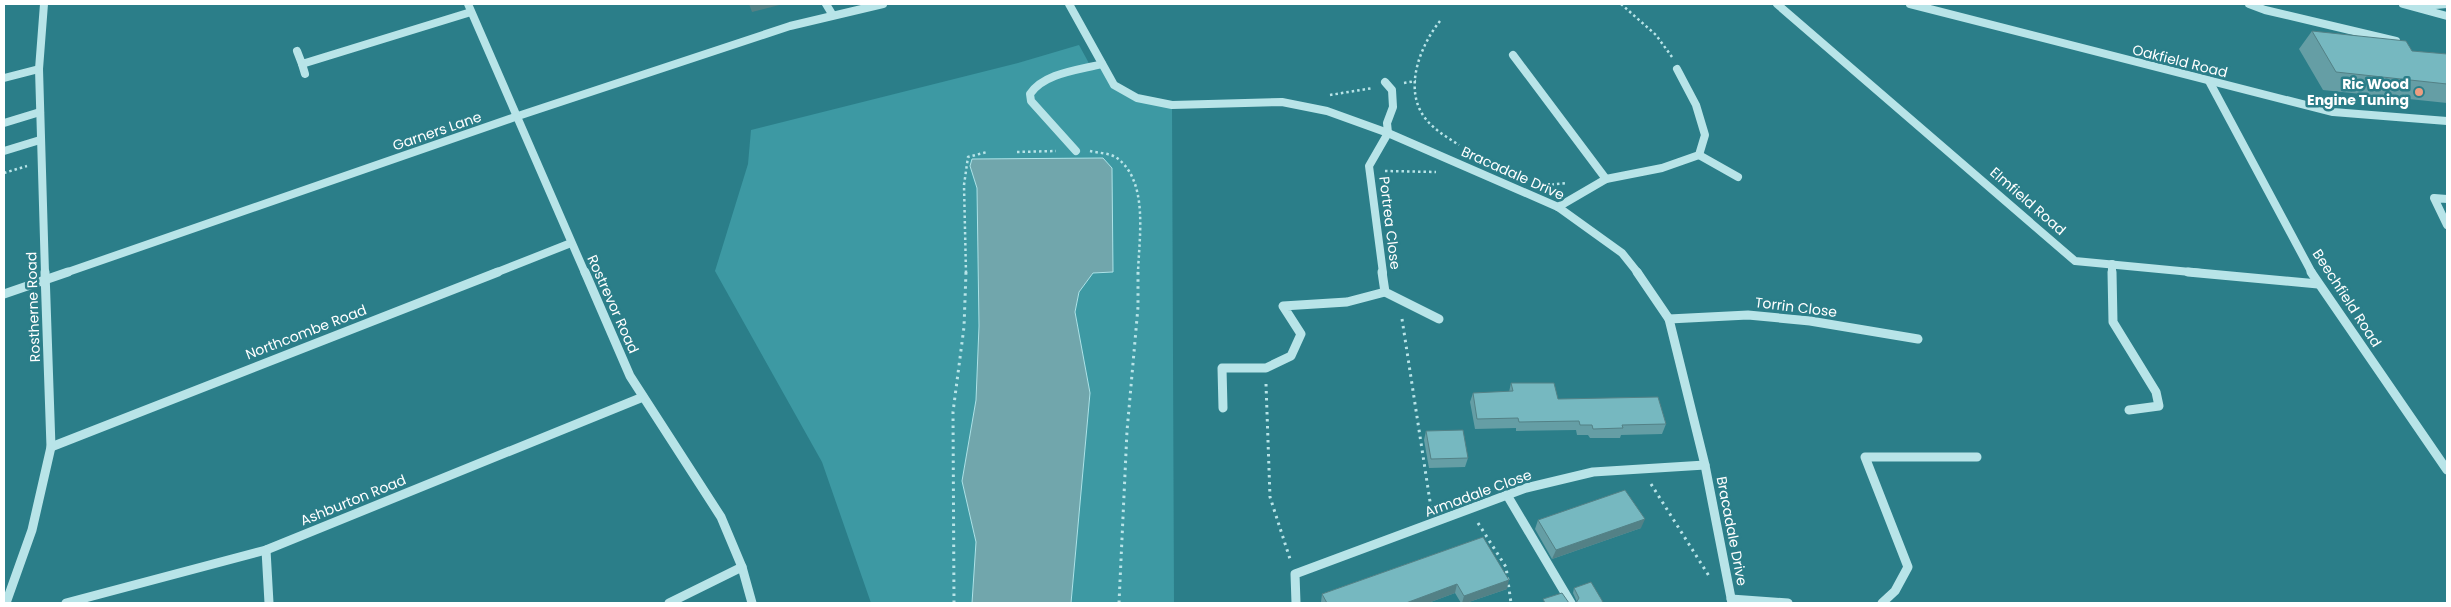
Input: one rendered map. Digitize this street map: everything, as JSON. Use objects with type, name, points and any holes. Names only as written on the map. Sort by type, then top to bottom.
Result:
[{"type":"street","name":"Rostherne Road","points":[[6,603],[32,530],[51,447],[40,140],[39,69],[44,4]]},
{"type":"street","points":[[826,4],[832,14]]},
{"type":"street","name":"Garners Lane","points":[[4,294],[515,117],[790,26],[832,14],[883,4]]},
{"type":"street","name":"Bracadale Drive","points":[[1068,4],[1114,85],[1137,98],[1172,105],[1282,102],[1327,111],[1388,133],[1558,206],[1622,253],[1649,287],[1669,319],[1705,465],[1732,601]]},
{"type":"street","name":"Elmfield Road","points":[[1777,4],[2075,260],[2318,284]]},
{"type":"street","name":"Oakfield Road","points":[[1910,4],[2334,112],[2447,122]]},
{"type":"street","points":[[2249,4],[2265,10],[2399,42]]},
{"type":"street","points":[[2403,4],[2423,6],[2447,4]]},
{"type":"street","points":[[2403,4],[2447,16]]},
{"type":"street","points":[[302,64],[470,8]]},
{"type":"street","name":"Rostrevor Road","points":[[470,8],[515,117],[630,376],[721,517],[742,567],[752,603]]},
{"type":"street","points":[[297,51],[305,74]]},
{"type":"street","points":[[1513,55],[1603,181]]},
{"type":"street","points":[[1076,151],[1029,96],[1034,86],[1044,81],[1102,64]]},
{"type":"street","points":[[1677,68],[1696,105],[1704,134],[1699,155]]},
{"type":"street","points":[[4,78],[39,69]]},
{"type":"street","name":"Beechfield Road","points":[[2209,81],[2318,284],[2447,470]]},
{"type":"street","points":[[1386,84],[1392,90],[1392,107],[1387,123],[1388,133]]},
{"type":"street","points":[[4,123],[40,112]]},
{"type":"street","name":"Portrea Close","points":[[1385,292],[1369,166],[1388,133]]},
{"type":"street","points":[[4,151],[40,140]]},
{"type":"street","points":[[1558,206],[1603,181],[1662,168],[1699,155],[1738,177]]},
{"type":"street","points":[[2447,199],[2434,198],[2447,225]]},
{"type":"street","name":"Northcombe Road","points":[[51,447],[571,243]]},
{"type":"street","points":[[2112,264],[2112,322],[2156,392],[2159,406],[2129,410]]},
{"type":"street","points":[[1223,408],[1222,368],[1266,368],[1291,356],[1302,334],[1283,306],[1347,302],[1385,292],[1439,319]]},
{"type":"street","name":"Torrin Close","points":[[1669,319],[1748,314],[1810,321],[1918,338]]},
{"type":"street","name":"Ashburton Road","points":[[66,603],[266,550],[643,397]]},
{"type":"street","points":[[1882,603],[1895,591],[1908,567],[1865,458],[1977,458]]},
{"type":"street","name":"Armadale Close","points":[[1295,574],[1526,488],[1593,472],[1705,465]]},
{"type":"street","points":[[1507,496],[1571,603]]},
{"type":"street","points":[[266,550],[269,603]]},
{"type":"street","points":[[669,603],[742,567]]},
{"type":"street","points":[[1295,574],[1296,603]]},
{"type":"street","points":[[1732,601],[1788,603]]},
{"type":"path","points":[[1621,4],[1669,51],[1677,68]]},
{"type":"path","points":[[1440,21],[1429,32],[1422,51],[1416,81],[1417,94],[1421,112],[1432,126],[1465,150]]},
{"type":"path","points":[[1321,96],[1386,84]]},
{"type":"path","points":[[1017,152],[1100,151],[1115,156],[1129,170],[1136,185],[1139,214],[1138,307],[1126,431],[1119,603]]},
{"type":"path","points":[[954,603],[953,412],[964,318],[967,251],[964,185],[968,157],[987,152]]},
{"type":"path","points":[[4,173],[41,162]]},
{"type":"path","points":[[1370,171],[1439,172]]},
{"type":"path","points":[[1542,185],[1603,181]]},
{"type":"path","points":[[1399,299],[1433,523]]},
{"type":"path","points":[[1266,368],[1270,497],[1295,574]]},
{"type":"path","points":[[1641,469],[1711,578]]},
{"type":"path","points":[[1470,510],[1506,567],[1511,603]]},
{"type":"green space","points":[[1079,45],[1091,67],[1102,64],[1114,85],[1137,98],[1172,105],[1174,603],[1071,603],[1090,393],[1075,312],[1079,292],[1093,273],[1113,272],[970,166],[977,187],[979,326],[976,400],[962,481],[976,542],[972,603],[871,603],[822,462],[715,271],[748,164],[751,130],[1018,63]]},
{"type":"water","points":[[1103,158],[1112,168],[1113,272],[1093,273],[1079,292],[1075,312],[1090,393],[1071,603],[972,603],[976,542],[962,481],[976,400],[979,326],[977,188],[970,166],[972,159]]},
{"type":"building","points":[[2312,31],[2406,41],[2412,51],[2447,54],[2447,84],[2336,72]]},
{"type":"building","points":[[1511,383],[1554,383],[1558,399],[1658,397],[1666,424],[1622,425],[1623,428],[1593,429],[1592,425],[1580,425],[1579,421],[1519,422],[1518,418],[1477,419],[1473,393],[1513,391]]},
{"type":"building","points":[[1463,430],[1468,458],[1431,459],[1426,431]]},
{"type":"building","points":[[1625,490],[1645,519],[1556,550],[1538,520]]},
{"type":"building","points":[[1483,537],[1509,580],[1464,596],[1457,584],[1406,603],[1327,603],[1322,594]]},
{"type":"building","points":[[1591,582],[1603,602],[1576,603],[1579,598],[1574,588]]},
{"type":"building","points":[[1562,593],[1569,603],[1545,603],[1543,599]]},
{"type":"place","name":"Ric Wood Engine Tuning","points":[[2419,92]]}]
